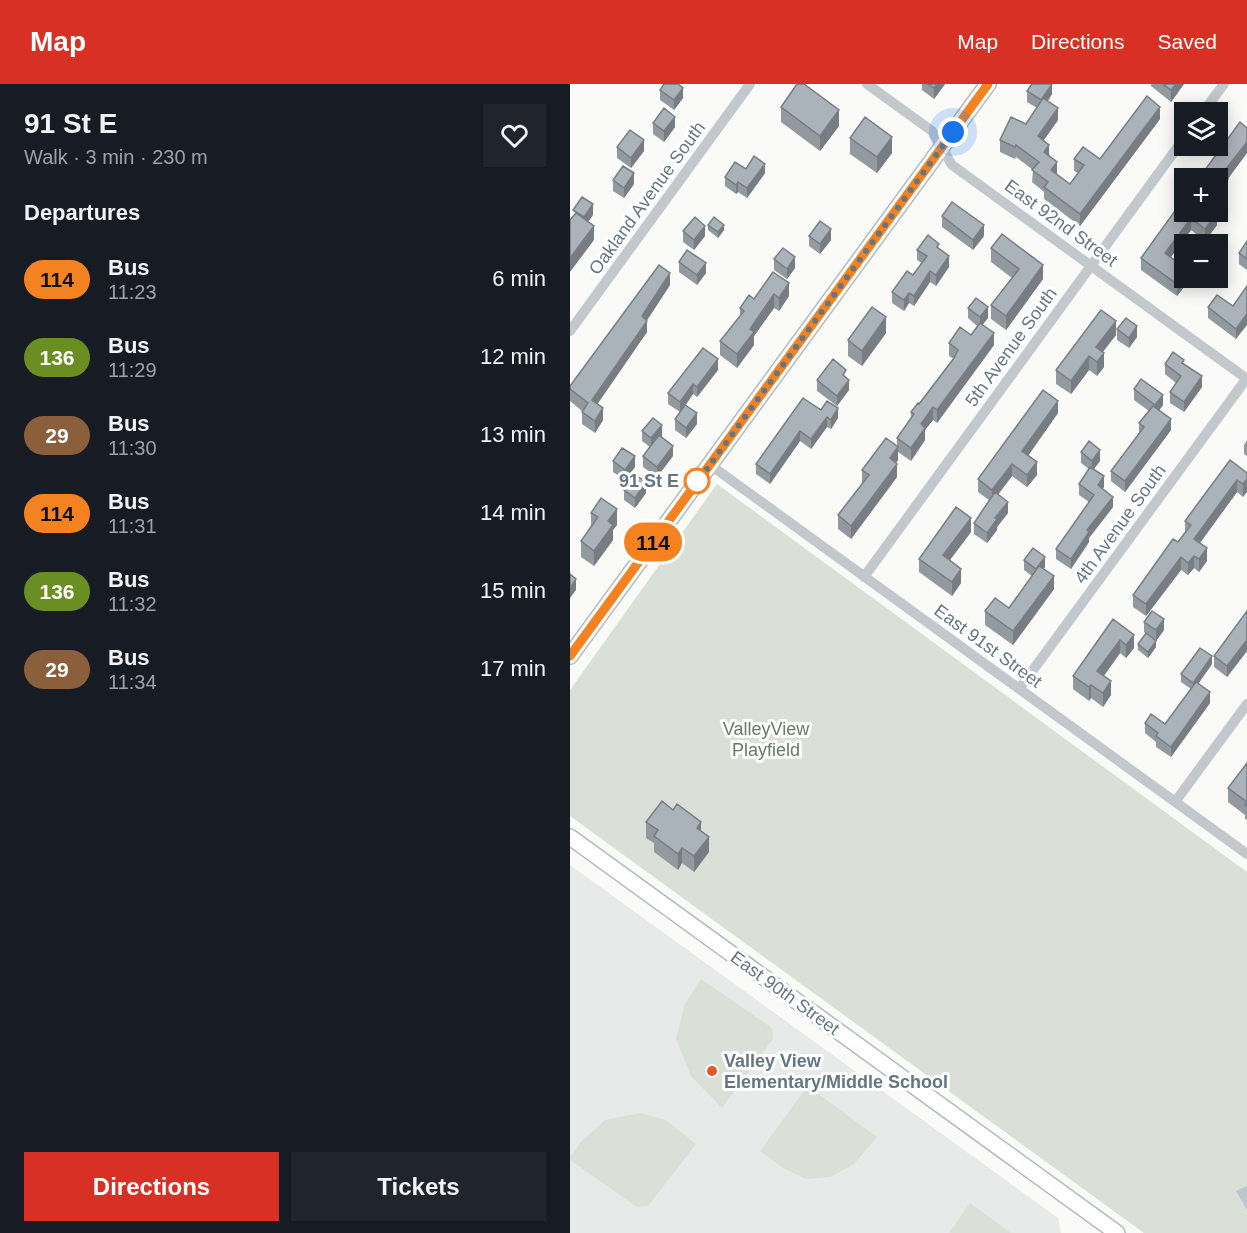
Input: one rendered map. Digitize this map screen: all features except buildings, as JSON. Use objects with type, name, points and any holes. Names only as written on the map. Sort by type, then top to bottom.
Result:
[{"type":"main road","points":[[570,656],[988,84]]},
{"type":"main road","name":"East 90th Street","points":[[570,837],[1109,1231]]},
{"type":"street","name":"Oakland Avenue South","points":[[570,331],[750,84]]},
{"type":"street","name":"East 92nd Street","points":[[867,84],[932,131],[951,165],[1247,379]]},
{"type":"street","points":[[1210,102],[1224,84]]},
{"type":"street","name":"5th Avenue South","points":[[864,577],[1174,152]]},
{"type":"street","name":"4th Avenue South","points":[[1019,689],[1247,379]]},
{"type":"street","name":"East 91st Street","points":[[709,465],[1247,854]]},
{"type":"street","points":[[1175,802],[1247,704]]},
{"type":"shaded area","name":"Valley View Elementary/Middle School","points":[[570,865],[1058,1218],[1061,1233],[570,1233]]},
{"type":"shaded area","points":[[1247,1186],[1247,1210],[1236,1191]]},
{"type":"green space","name":"ValleyView Playfield","points":[[717,484],[1247,872],[1247,1233],[1144,1233],[570,816],[570,690]]},
{"type":"green space","points":[[701,979],[772,1028],[773,1039],[722,1108],[691,1076],[676,1039],[685,1004]]},
{"type":"green space","points":[[813,1090],[877,1137],[854,1164],[830,1177],[806,1179],[783,1168],[760,1151],[804,1091]]},
{"type":"green space","points":[[640,1113],[666,1120],[696,1144],[648,1206],[637,1207],[570,1160],[570,1157],[581,1142],[605,1120]]},
{"type":"green space","points":[[970,1203],[1011,1233],[949,1233]]},
{"type":"bus line","name":"114","points":[[570,656],[988,84]]},
{"type":"place","name":"91 St E","points":[[697,481]]},
{"type":"place","name":"Valley View Elementary/Middle School","points":[[712,1071]]},
{"type":"route","points":[[697,481],[696,484],[953,132]]}]
